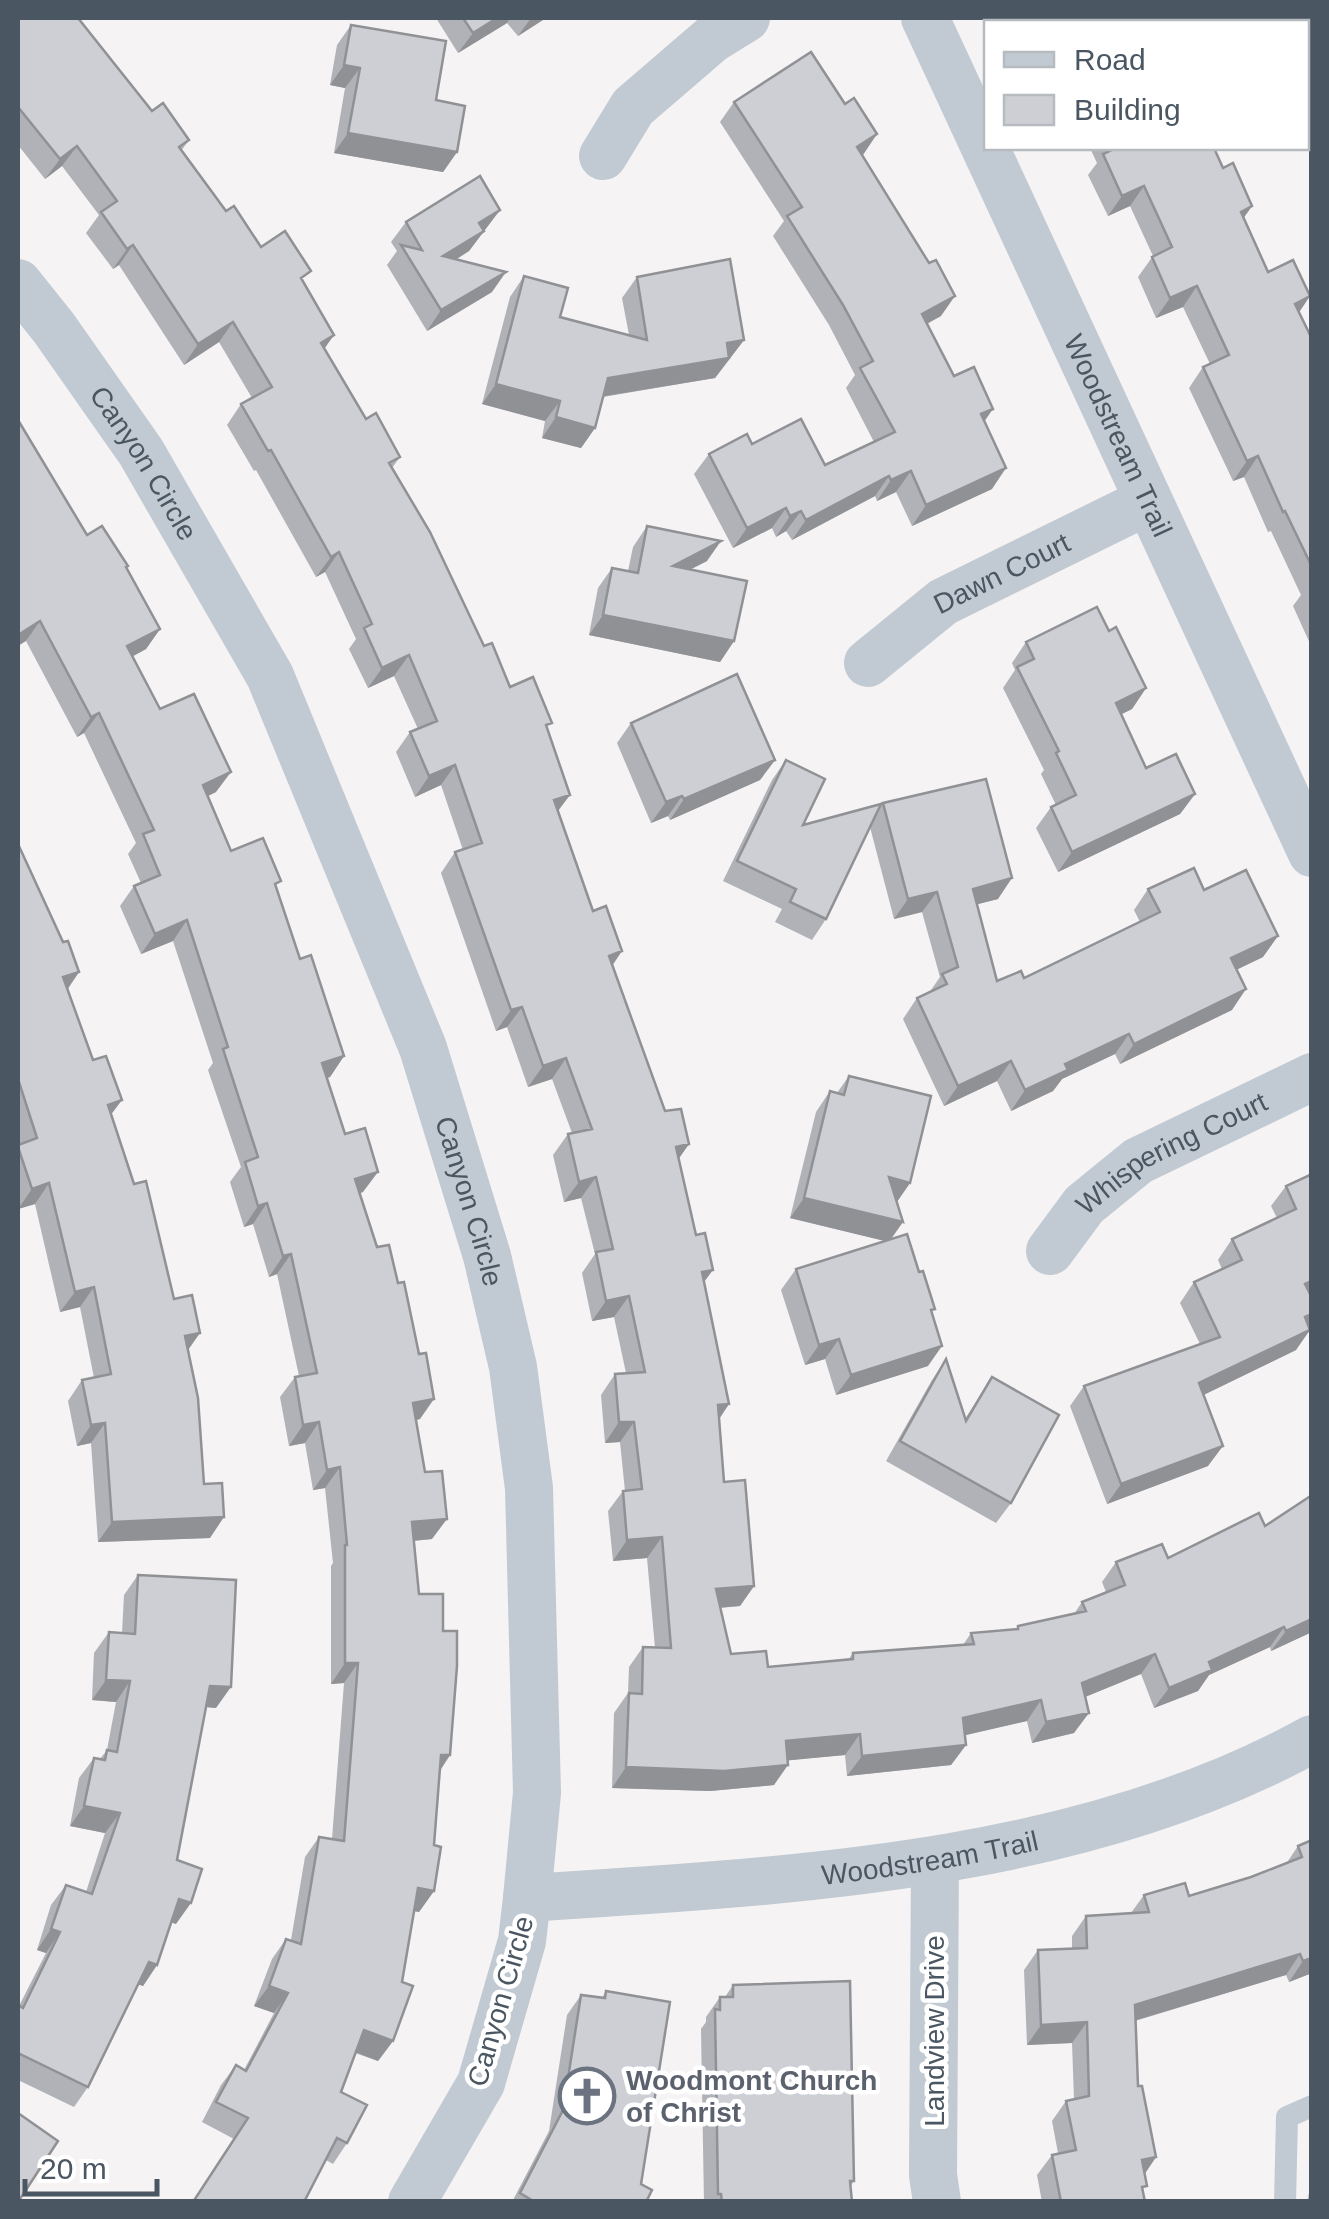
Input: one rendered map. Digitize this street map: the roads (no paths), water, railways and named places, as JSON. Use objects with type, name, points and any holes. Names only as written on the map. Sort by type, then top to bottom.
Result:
[{"type":"street","points":[[603,156],[633,106],[712,39],[746,18]]},
{"type":"street","name":"Woodstream Trail","points":[[925,18],[984,146]]},
{"type":"street","name":"Woodstream Trail","points":[[986,150],[1312,853]]},
{"type":"street","name":"Canyon Circle","points":[[18,283],[141,452],[270,676],[429,1067],[492,1274],[513,1367],[529,1488],[537,1793],[528,1898],[522,1941],[481,2083],[412,2202]]},
{"type":"street","name":"Dawn Court","points":[[868,663],[943,602],[1148,501]]},
{"type":"street","name":"Whispering Court","points":[[1050,1251],[1084,1205],[1138,1161],[1312,1077]]},
{"type":"street","name":"Woodstream Trail","points":[[528,1898],[700,1886],[935,1861],[1121,1819],[1265,1765],[1312,1739]]},
{"type":"street","name":"Landview Drive","points":[[935,1861],[936,2202]]},
{"type":"lane","points":[[1285,2202],[1287,2117],[1312,2106]]},
{"type":"place","name":"Woodmont Church of Christ","points":[[587,2096]]}]
